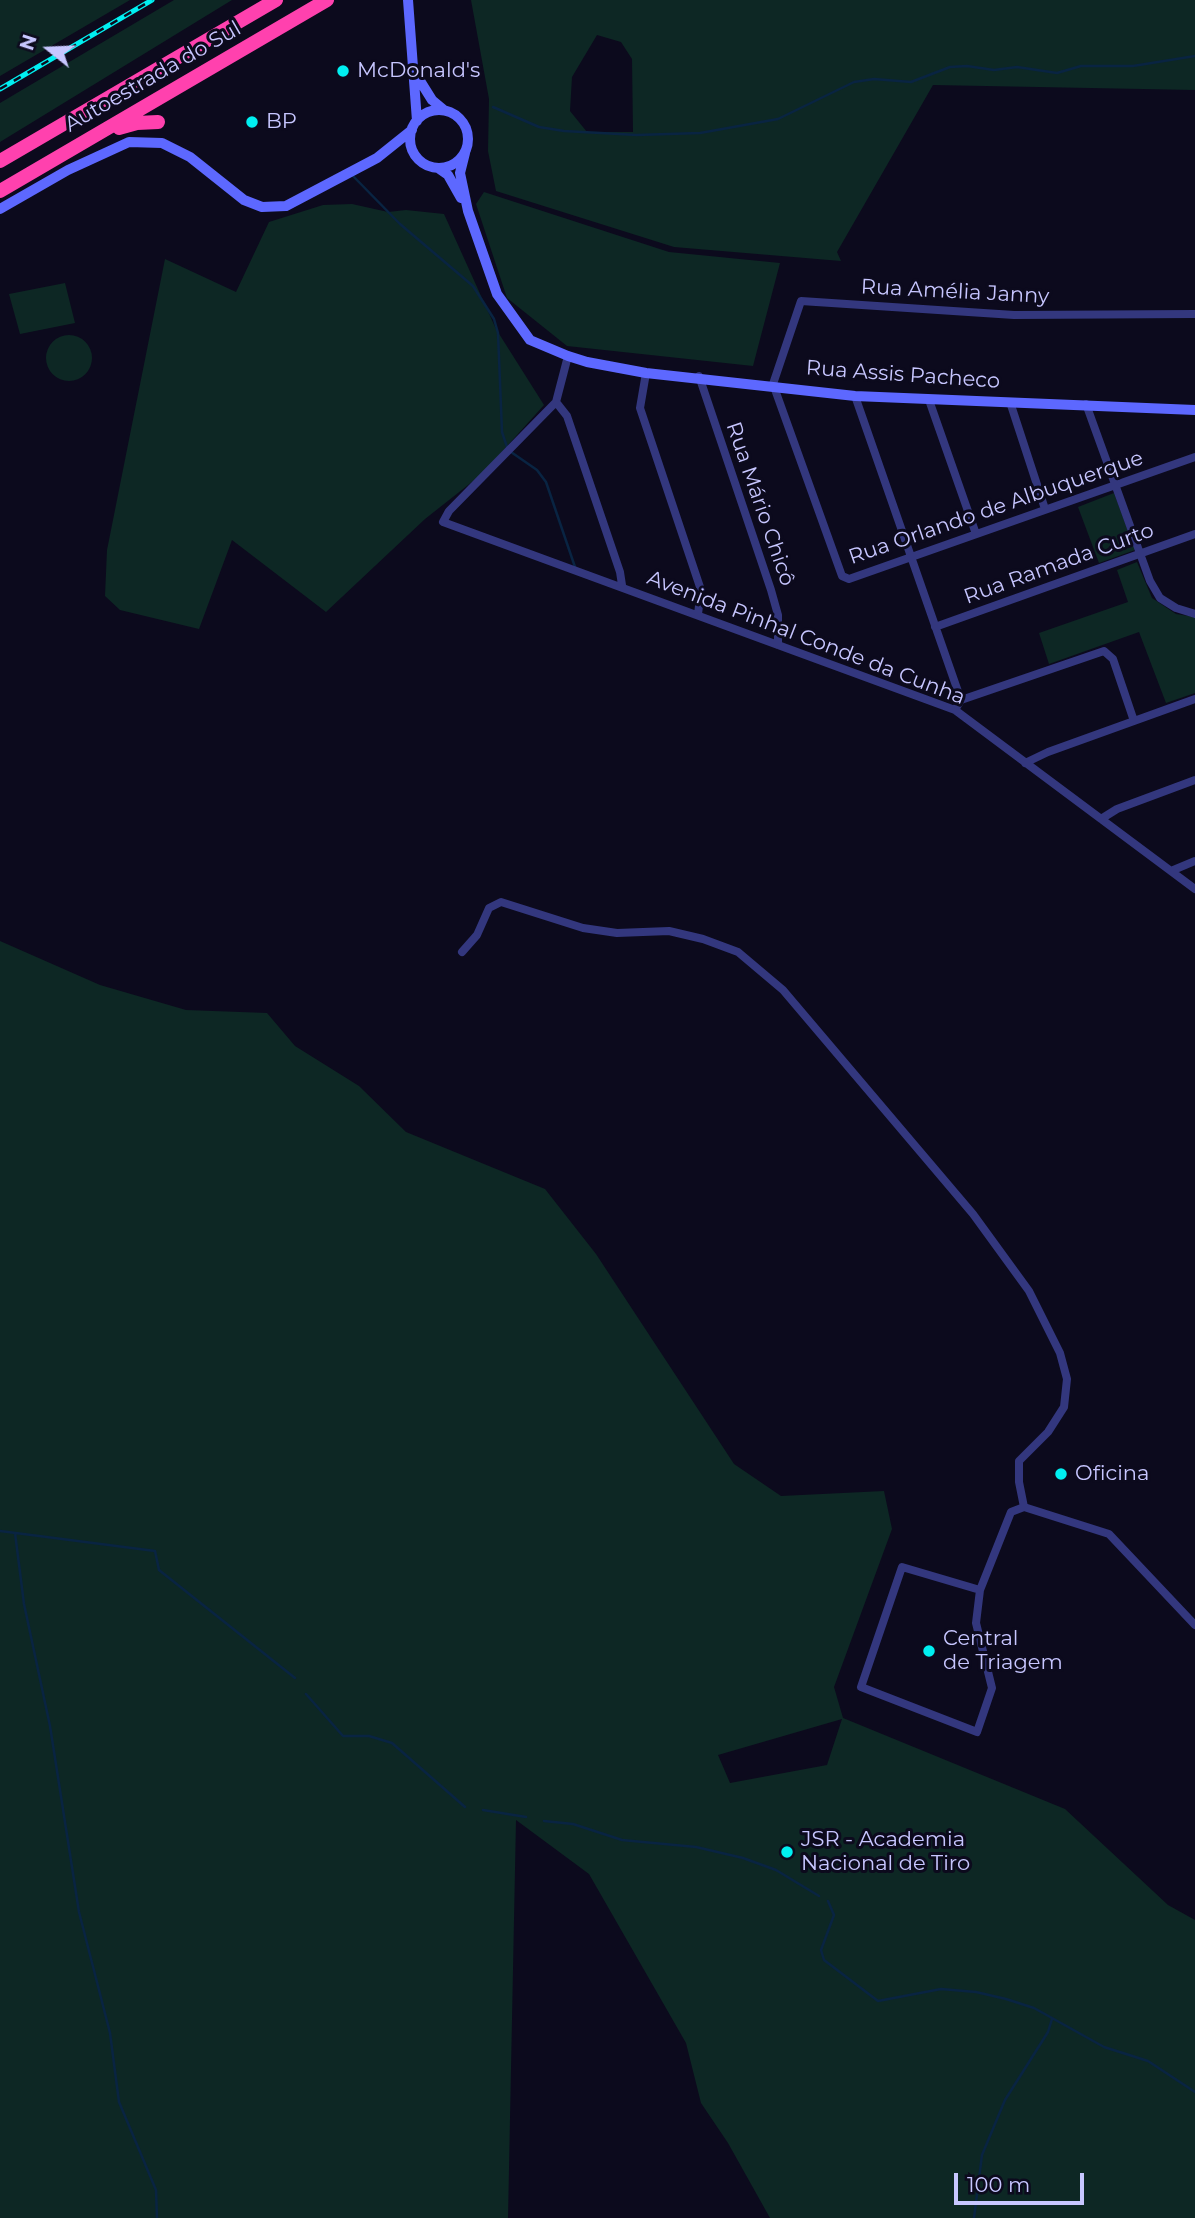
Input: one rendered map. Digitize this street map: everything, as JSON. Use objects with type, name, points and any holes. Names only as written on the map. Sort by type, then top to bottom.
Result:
[{"type":"highway","name":"Autoestrada do Sul","points":[[0,161],[276,0]]},
{"type":"highway","name":"Autoestrada do Sul","points":[[0,191],[327,0]]},
{"type":"highway","points":[[79,145],[137,122],[158,122]]},
{"type":"street","points":[[408,0],[408,23],[415,70],[414,126],[411,138],[415,154]]},
{"type":"street","points":[[415,70],[432,100],[464,124],[468,137],[460,173],[468,211]]},
{"type":"street","points":[[377,158],[426,113],[444,110]]},
{"type":"street","points":[[0,209],[68,170],[129,142],[162,143],[190,157],[244,200],[262,207],[286,206],[377,158],[399,151],[415,154],[428,166],[438,168],[449,166],[464,153]]},
{"type":"street","points":[[438,168],[448,175],[468,211]]},
{"type":"street","name":"Rua Assis Pacheco","points":[[468,211],[497,294],[530,340],[587,362],[646,373],[773,384],[855,396],[1195,410]]},
{"type":"street","name":"Rua Amélia Janny","points":[[773,384],[801,301],[1014,315],[1195,314]]},
{"type":"street","points":[[568,356],[556,402],[567,416],[620,572],[622,585]]},
{"type":"street","points":[[646,373],[640,408],[701,590],[698,614]]},
{"type":"street","name":"Rua Mário Chicô","points":[[699,376],[771,590],[778,615],[778,645]]},
{"type":"street","name":"Rua Orlando de Albuquerque","points":[[773,384],[842,576],[849,579],[1195,457]]},
{"type":"street","points":[[855,396],[961,700]]},
{"type":"street","points":[[929,400],[976,534]]},
{"type":"street","name":"Avenida Pinhal Conde da Cunha","points":[[556,402],[449,511],[443,522],[622,585],[955,710],[1195,888]]},
{"type":"street","points":[[1010,402],[1045,509]]},
{"type":"street","points":[[1086,404],[1139,555],[1160,598],[1176,608],[1195,614]]},
{"type":"street","name":"Rua Ramada Curto","points":[[935,627],[1195,534]]},
{"type":"street","points":[[955,710],[961,700],[1104,651],[1112,659],[1134,721]]},
{"type":"street","points":[[1025,763],[1048,751],[1195,699]]},
{"type":"street","points":[[1101,819],[1117,809],[1195,780]]},
{"type":"street","points":[[1171,871],[1195,862]]},
{"type":"street","points":[[462,952],[477,935],[489,908],[501,902],[583,928],[617,933],[669,932],[703,939],[738,952],[783,990],[973,1214],[1028,1291],[1060,1353],[1067,1379],[1064,1407],[1048,1432],[1019,1461],[1019,1482],[1024,1507]]},
{"type":"street","points":[[980,1590],[902,1567],[861,1687],[977,1732],[992,1688],[976,1623],[980,1590],[1011,1512],[1024,1507],[1109,1534],[1195,1625]]},
{"type":"green space","points":[[0,0],[130,0],[0,76]]},
{"type":"green space","points":[[174,0],[232,0],[0,142],[0,103]]},
{"type":"green space","points":[[471,0],[1195,0],[1195,90],[933,85],[837,252],[841,261],[674,247],[496,191],[488,151],[489,99]],"holes":[[[597,35],[621,42],[632,59],[633,132],[587,132],[570,111],[572,77]]]},
{"type":"green space","points":[[484,192],[669,252],[780,263],[753,366],[567,346],[507,298],[476,204]]},
{"type":"green space","points":[[352,204],[388,212],[406,210],[444,214],[496,329],[544,405],[482,474],[425,519],[326,612],[232,540],[199,629],[120,610],[105,596],[107,550],[165,259],[236,292],[269,222],[323,205]]},
{"type":"green space","points":[[65,283],[75,323],[20,334],[9,294]]},
{"type":"green space","points":[[69,335],[86,341],[92,358],[86,375],[69,381],[52,375],[46,358],[52,341]]},
{"type":"green space","points":[[1114,493],[1135,550],[1099,563],[1078,507]]},
{"type":"green space","points":[[1137,562],[1152,598],[1176,614],[1195,617],[1195,693],[1166,703],[1139,632],[1049,664],[1039,633],[1128,602],[1117,570]]},
{"type":"green space","points":[[0,941],[100,985],[186,1010],[267,1013],[295,1046],[359,1086],[406,1132],[545,1189],[596,1254],[734,1464],[781,1496],[884,1491],[892,1529],[834,1687],[843,1718],[1065,1809],[1168,1905],[1195,1920],[1195,2218],[770,2218],[728,2143],[701,2103],[686,2043],[589,1874],[516,1820],[508,2218],[0,2218]],"holes":[[[842,1719],[827,1765],[730,1783],[718,1755]]]},
{"type":"waterway","points":[[493,107],[539,127],[564,131],[637,135],[700,133],[778,119],[854,82],[874,79],[911,82],[950,67],[967,66],[994,70],[1017,67],[1057,73],[1081,66],[1133,66],[1195,56]]},
{"type":"waterway","points":[[353,176],[400,224],[473,286],[494,319],[498,333],[502,432],[507,447]]},
{"type":"waterway","points":[[511,452],[537,470],[546,482],[575,567]]},
{"type":"waterway","points":[[0,1531],[155,1551],[159,1570],[295,1678]]},
{"type":"waterway","points":[[15,1533],[24,1604],[50,1726],[79,1912],[110,2033],[119,2102],[156,2190],[157,2218]]},
{"type":"waterway","points":[[306,1694],[343,1736],[369,1736],[392,1743],[465,1807]]},
{"type":"waterway","points":[[483,1810],[526,1817]]},
{"type":"waterway","points":[[544,1821],[573,1824],[622,1840],[696,1847],[743,1858],[776,1870],[819,1896]]},
{"type":"waterway","points":[[828,1901],[834,1915],[821,1950],[824,1960],[878,2001],[941,1989],[976,1992],[1006,1999],[1034,2008],[1104,2047],[1148,2061],[1195,2092]]},
{"type":"waterway","points":[[974,2218],[982,2155],[1005,2100],[1048,2032],[1052,2019]]},
{"type":"railway","points":[[0,89],[152,0]]},
{"type":"place","name":"McDonald's","points":[[343,71]]},
{"type":"place","name":"BP","points":[[252,122]]},
{"type":"place","name":"Oficina","points":[[1061,1474]]},
{"type":"place","name":"Central de Triagem","points":[[929,1651]]},
{"type":"place","name":"JSR - Academia Nacional de Tiro","points":[[787,1852]]}]
